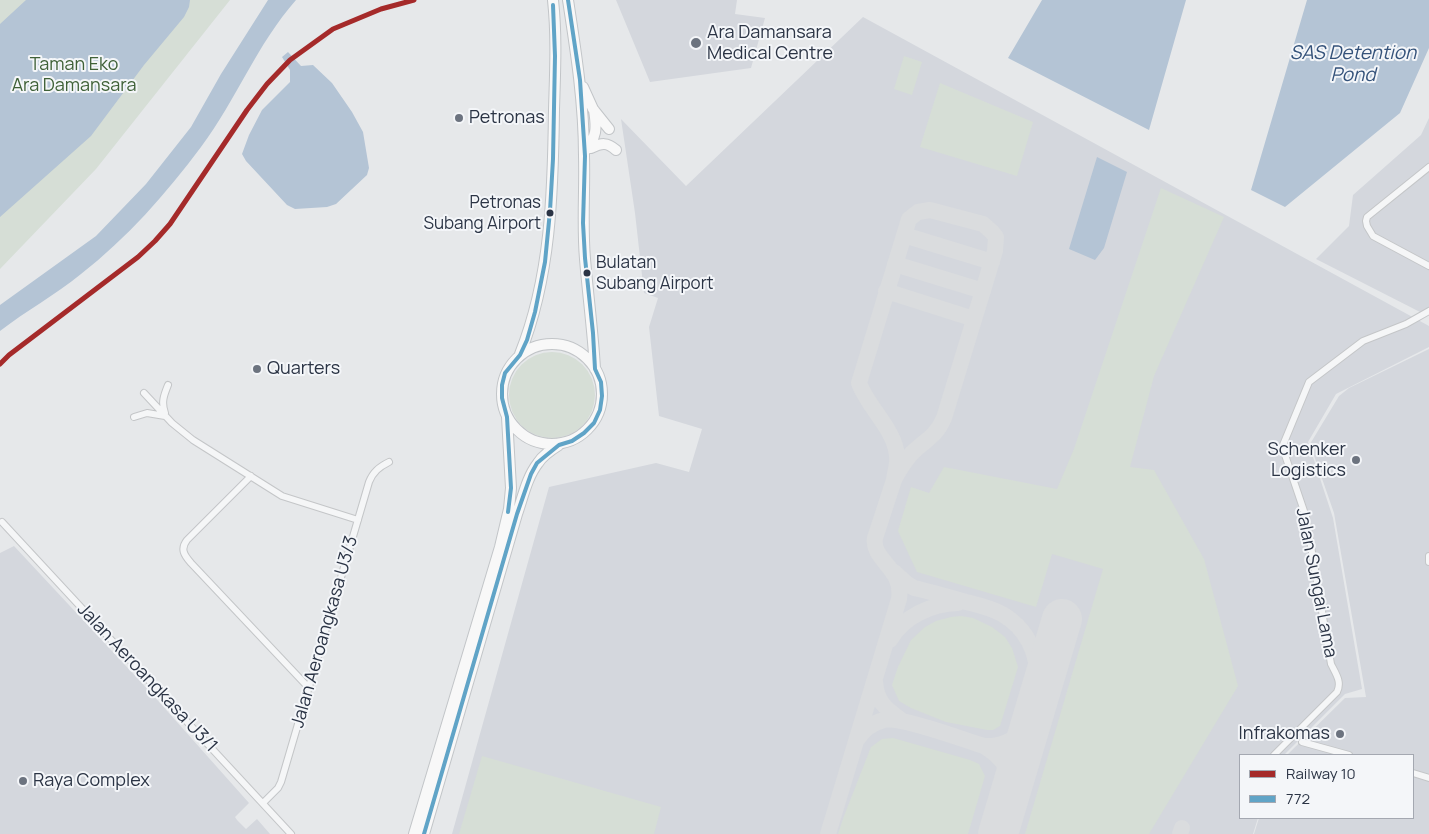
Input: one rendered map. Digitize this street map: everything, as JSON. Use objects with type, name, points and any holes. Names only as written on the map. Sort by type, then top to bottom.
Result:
[{"type":"main road","points":[[414,834],[500,547],[509,509],[511,488],[506,417],[501,389],[508,368],[520,354],[535,314],[548,240],[554,144],[556,25],[553,0]]},
{"type":"main road","points":[[568,0],[580,80],[587,152],[583,223],[595,369]]},
{"type":"main road","points":[[580,80],[607,131],[587,152]]},
{"type":"main road","points":[[587,152],[596,132],[594,109]]},
{"type":"main road","points":[[587,152],[602,143],[616,150]]},
{"type":"main road","points":[[424,834],[522,498],[531,474],[537,463],[544,456],[559,445],[572,441],[584,433],[594,423],[600,410],[601,382],[595,369],[581,354],[561,345],[547,344],[533,347],[520,354]]},
{"type":"main road","points":[[506,417],[516,430],[528,439],[543,444],[559,445]]},
{"type":"street","points":[[1429,167],[1367,217],[1366,222],[1373,236],[1429,266]]},
{"type":"street","name":"Jalan Sungai Lama","points":[[1275,754],[1340,687],[1331,664],[1306,517],[1283,445],[1309,382],[1363,341],[1406,324],[1429,311]]},
{"type":"street","points":[[166,416],[163,407],[163,397],[168,385]]},
{"type":"street","points":[[144,394],[193,440],[282,496],[358,520]]},
{"type":"street","points":[[134,417],[147,413],[166,416]]},
{"type":"street","name":"Jalan Aeroangkasa U3/3","points":[[263,803],[278,788],[281,782],[371,477],[380,467],[389,462]]},
{"type":"street","points":[[250,476],[184,543],[183,552],[191,563],[308,687]]},
{"type":"street","name":"Jalan Aeroangkasa U3/1","points":[[2,522],[291,834]]},
{"type":"street","points":[[1429,556],[1429,562]]},
{"type":"street","points":[[1302,742],[1345,754]]},
{"type":"street","points":[[1414,773],[1429,778]]},
{"type":"shaded area","name":"Ara Damansara Medical Centre","points":[[616,0],[737,0],[735,14],[765,18],[751,68],[650,82]]},
{"type":"shaded area","points":[[863,17],[1429,326],[1429,347],[1336,394],[1308,442],[1333,518],[1362,689],[1345,694],[1285,754],[1239,754],[1239,819],[1258,819],[1253,834],[452,834],[549,487],[656,463],[689,472],[702,429],[659,416],[649,327],[658,298],[644,293],[635,213],[621,119],[686,186]]},
{"type":"shaded area","points":[[1429,118],[1429,308],[1420,312],[1316,259],[1349,226],[1353,195],[1421,135]]},
{"type":"shaded area","points":[[1429,349],[1429,834],[1254,834],[1259,819],[1414,819],[1414,754],[1288,754],[1345,698],[1366,697],[1334,513],[1310,444],[1339,396],[1349,388]]},
{"type":"shaded area","points":[[14,546],[152,694],[249,803],[235,817],[237,820],[246,829],[257,819],[270,834],[0,834],[0,553]]},
{"type":"green space","name":"Taman Eko Ara Damansara","points":[[0,0],[230,0],[96,169],[0,269]]},
{"type":"green space","points":[[904,56],[922,62],[912,95],[894,89]]},
{"type":"green space","points":[[940,83],[1033,122],[1017,176],[920,147]]},
{"type":"green space","points":[[1161,188],[1224,217],[1154,376],[1130,467],[1154,470],[1204,559],[1238,686],[1149,834],[1025,834],[1103,569],[1052,554],[1036,607],[917,572],[898,531],[911,487],[929,493],[944,467],[1057,489],[1074,449]]},
{"type":"green space","points":[[544,352],[560,352],[569,355],[583,364],[592,378],[595,395],[592,412],[583,426],[569,435],[560,438],[544,438],[528,431],[516,419],[509,403],[509,387],[516,371],[528,359]]},
{"type":"green space","points":[[961,616],[973,618],[992,627],[1005,637],[1012,648],[1018,667],[1000,726],[993,730],[946,722],[911,708],[899,701],[892,685],[911,640],[925,627],[936,621]]},
{"type":"green space","points":[[893,738],[979,764],[985,776],[968,834],[838,834],[871,747],[882,739]]},
{"type":"green space","points":[[482,756],[661,807],[654,834],[459,834]]},
{"type":"water","name":"Taman Eko Ara Damansara","points":[[26,0],[190,0],[184,17],[144,65],[91,136],[0,217],[0,24]]},
{"type":"water","points":[[268,0],[296,0],[258,53],[214,129],[174,182],[145,215],[98,260],[71,282],[0,331],[0,305],[96,236],[146,184],[191,127],[221,74]]},
{"type":"water","points":[[1042,0],[1186,0],[1149,130],[1008,58]]},
{"type":"water","name":"SAS Detention Pond","points":[[1307,0],[1429,0],[1429,48],[1400,113],[1285,207],[1251,190]]},
{"type":"water","points":[[288,52],[301,66],[313,65],[332,83],[363,132],[369,168],[367,175],[336,204],[327,207],[295,209],[287,205],[246,161],[242,154],[262,110],[290,82],[290,70],[282,57]]},
{"type":"water","points":[[1097,157],[1127,172],[1104,248],[1095,260],[1069,249]]},
{"type":"taxiway","points":[[828,834],[899,599],[897,579],[878,552],[875,546],[875,538],[898,473],[912,453],[934,434],[944,418],[995,251],[996,237],[983,224],[930,210],[918,212],[909,219],[859,383],[895,446],[897,465],[894,480]]},
{"type":"taxiway","points":[[904,235],[992,262]]},
{"type":"taxiway","points":[[895,264],[983,291]]},
{"type":"taxiway","points":[[886,291],[974,319]]},
{"type":"taxiway","points":[[894,572],[914,588],[989,608],[1013,622],[1029,641],[1033,652],[1038,676],[1037,701]]},
{"type":"taxiway","points":[[890,640],[903,624],[919,613],[938,606],[958,603]]},
{"type":"taxiway","points":[[875,681],[877,694],[882,704],[901,720]]},
{"type":"taxiway","points":[[857,740],[872,725],[880,721],[892,720],[918,725],[984,746],[997,756],[1005,766],[1009,778],[1010,794]]},
{"type":"taxiway","points":[[984,746],[1008,742],[1029,728]]},
{"type":"taxiway","points":[[1180,834],[1182,828]]},
{"type":"runway","points":[[998,834],[1062,619]]},
{"type":"rail line","name":"10","points":[[0,364],[9,355],[138,257],[155,241],[170,224],[247,110],[267,84],[290,60],[333,29],[381,9],[414,0]]},
{"type":"transit line","name":"772","points":[[424,834],[517,514],[531,474],[537,463],[559,445],[572,441],[584,433],[594,423],[600,410],[601,382],[595,369],[585,258],[583,223],[585,156],[580,80],[568,0]]},
{"type":"transit line","name":"772","points":[[508,512],[511,488],[507,417],[502,398],[502,385],[505,373],[520,355],[527,340],[545,262],[553,159],[555,56],[553,5]]},
{"type":"place","name":"Ara Damansara Medical Centre","points":[[696,43]]},
{"type":"place","name":"Petronas","points":[[459,118]]},
{"type":"place","name":"Petronas Subang Airport","points":[[550,213]]},
{"type":"place","name":"Bulatan Subang Airport","points":[[587,273]]},
{"type":"place","name":"Quarters","points":[[257,369]]},
{"type":"place","name":"Schenker Logistics","points":[[1356,460]]},
{"type":"place","name":"Infrakomas","points":[[1340,734]]},
{"type":"place","name":"Raya Complex","points":[[23,781]]}]
